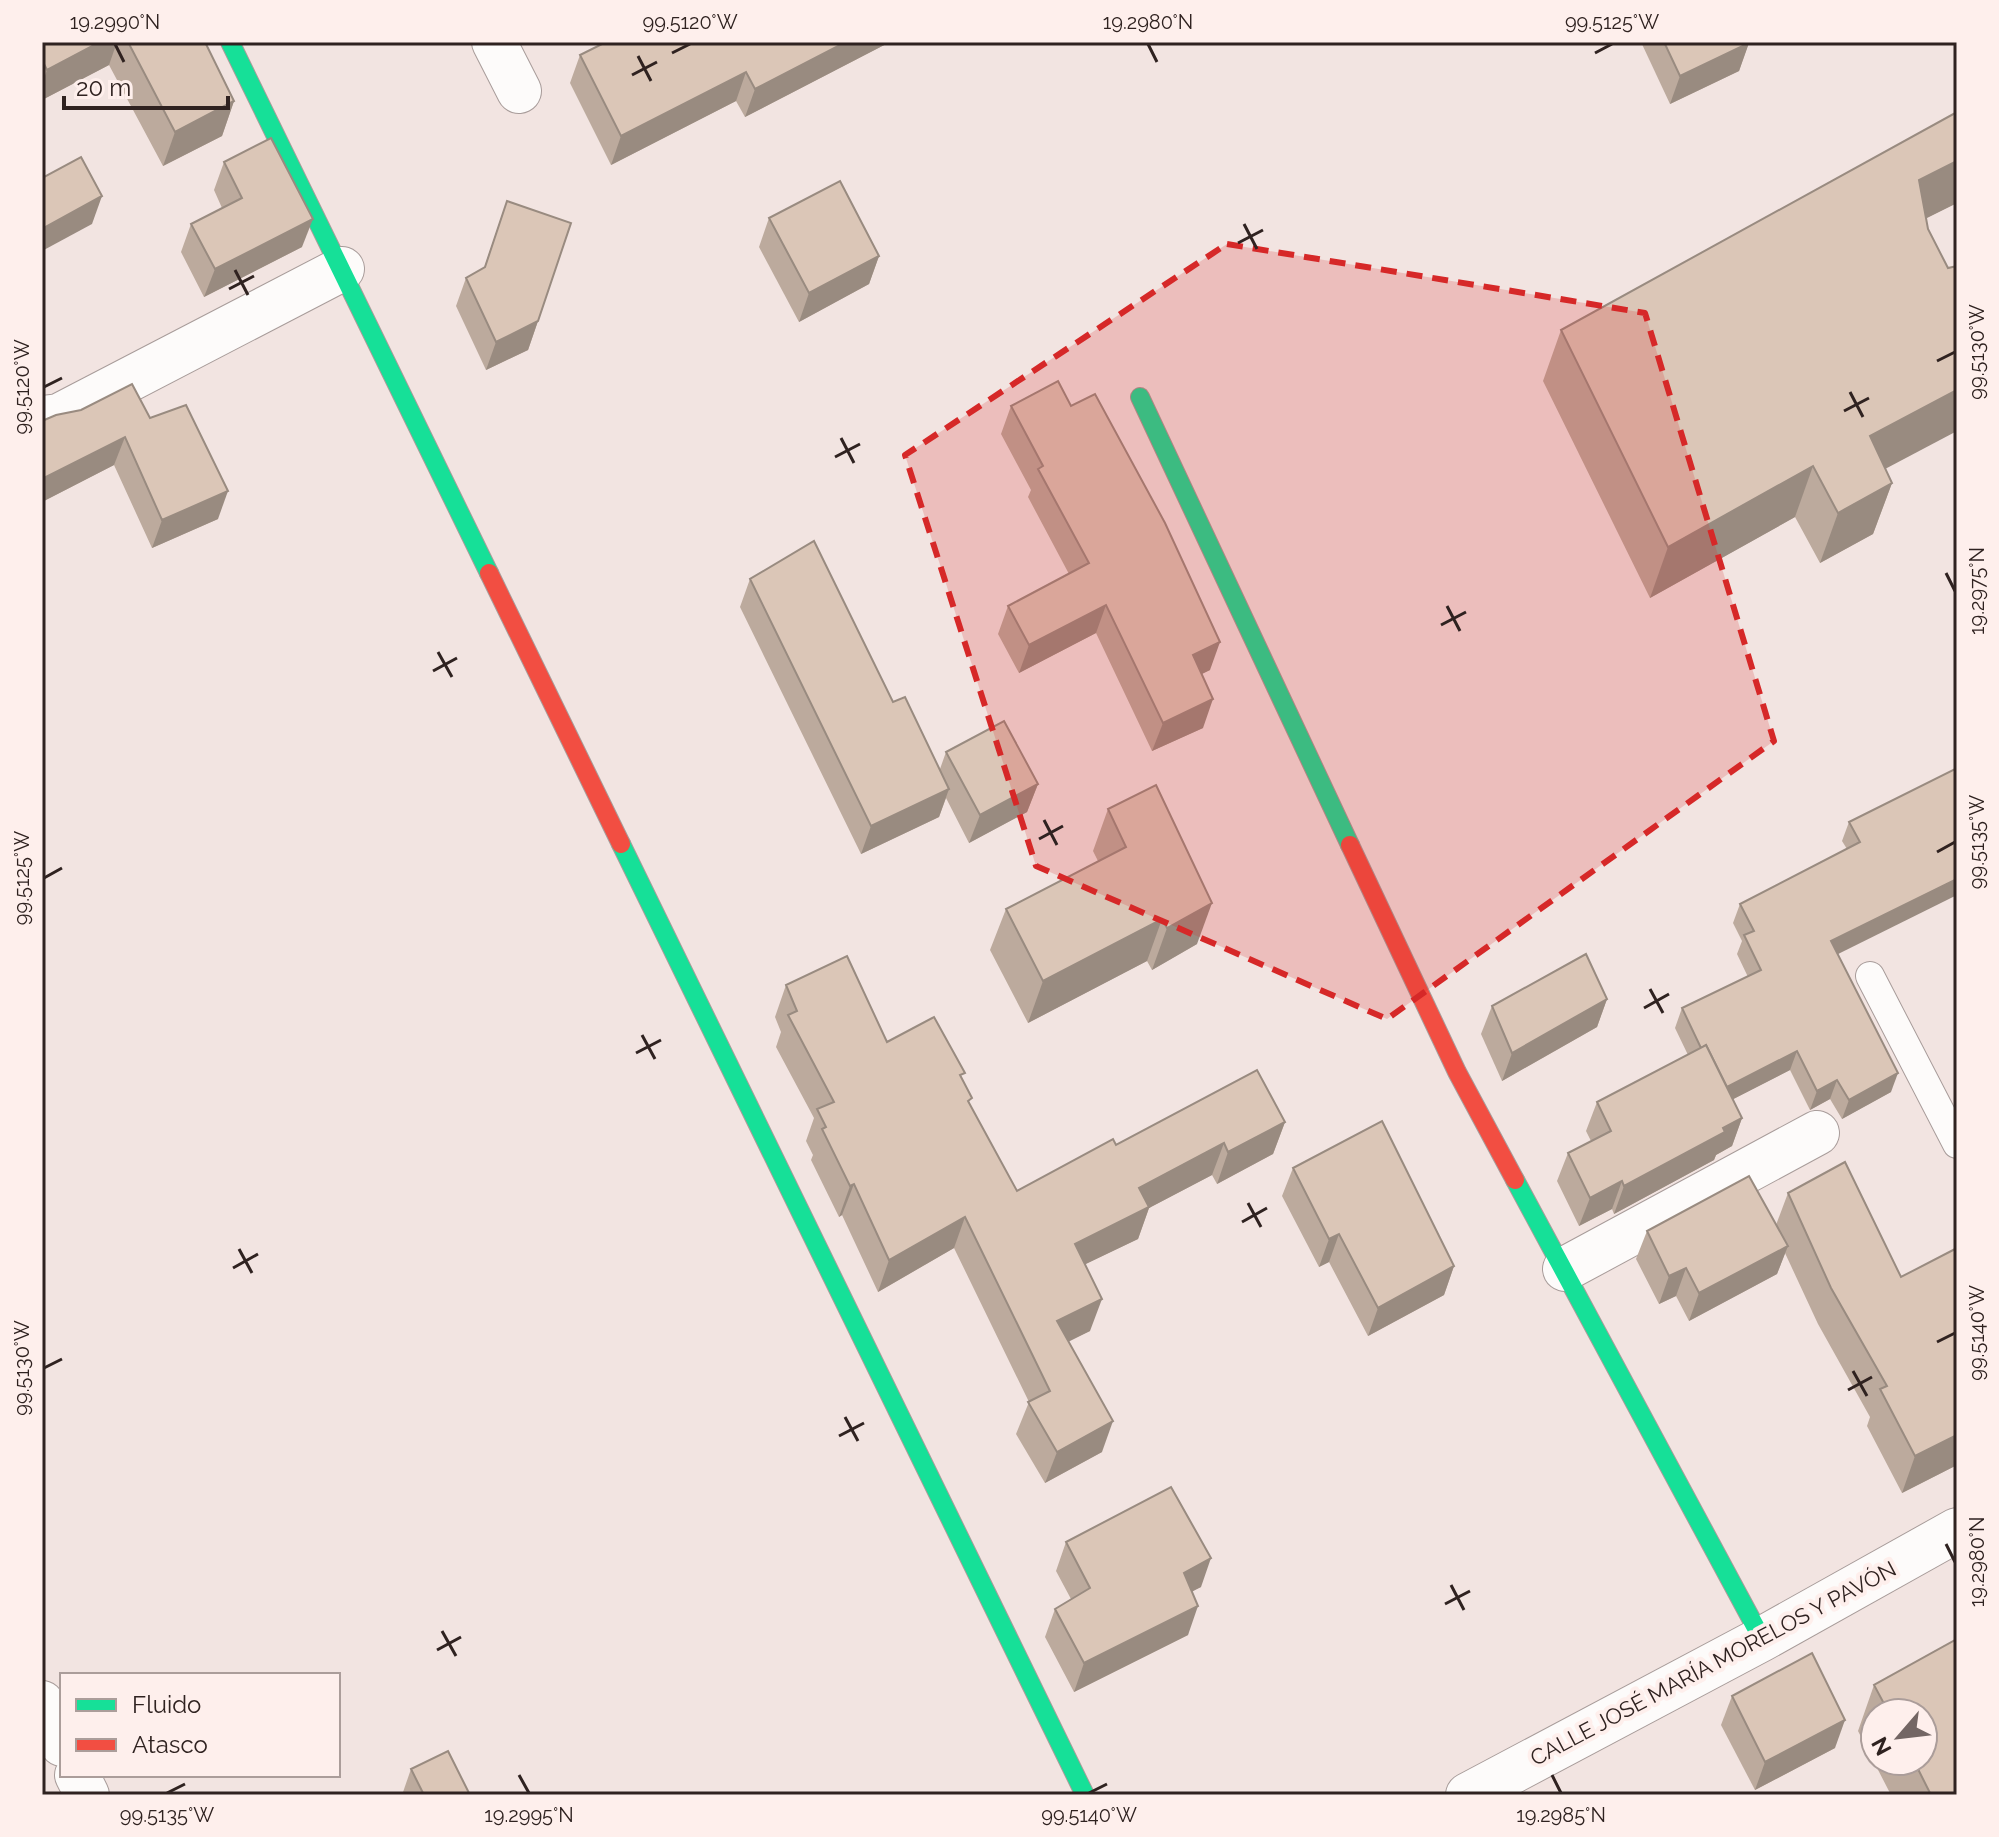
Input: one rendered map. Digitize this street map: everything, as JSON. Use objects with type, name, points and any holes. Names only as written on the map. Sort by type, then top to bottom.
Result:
[{"type":"street","points":[[230,42],[1085,1795]]},
{"type":"street","points":[[494,42],[519,91]]},
{"type":"street","points":[[42,418],[59,416],[342,269]]},
{"type":"street","points":[[1140,397],[1457,1072],[1762,1639]]},
{"type":"street","points":[[1565,1269],[1817,1133]]},
{"type":"street","name":"CALLE JOSÉ MARÍA MORELOS Y PAVÓN","points":[[1468,1795],[1762,1639],[1957,1530]]},
{"type":"street","points":[[42,1703],[60,1740]]},
{"type":"street","points":[[78,1777],[87,1795]]},
{"type":"lane","points":[[1870,976],[1957,1144]]},
{"type":"highlighted area","points":[[1227,244],[1645,313],[1774,741],[1387,1019],[1036,866],[905,455]]},
{"type":"building","points":[[42,42],[100,42],[47,70],[42,60]]},
{"type":"building","points":[[128,42],[205,42],[234,101],[175,132]]},
{"type":"building","points":[[606,42],[846,42],[755,89],[746,72],[621,136],[580,55]]},
{"type":"building","points":[[1664,42],[1749,42],[1749,43],[1680,76]]},
{"type":"building","points":[[1957,112],[1957,161],[1919,180],[1928,229],[1948,268],[1957,266],[1957,390],[1870,436],[1892,483],[1838,513],[1813,466],[1668,547],[1561,330]]},
{"type":"building","points":[[271,138],[313,219],[215,269],[191,224],[242,198],[224,162]]},
{"type":"building","points":[[81,157],[102,196],[42,229],[42,178]]},
{"type":"building","points":[[840,181],[879,256],[809,293],[769,218]]},
{"type":"building","points":[[507,201],[571,223],[538,321],[496,342],[466,278],[485,267]]},
{"type":"building","points":[[1058,381],[1071,406],[1095,394],[1165,523],[1220,642],[1193,655],[1213,699],[1163,723],[1106,605],[1029,645],[1008,606],[1089,563],[1038,469],[1043,466],[1011,406]]},
{"type":"building","points":[[132,384],[150,418],[186,405],[228,491],[162,520],[125,437],[42,479],[42,421],[81,410]]},
{"type":"building","points":[[814,541],[893,702],[905,697],[949,789],[871,826],[750,579]]},
{"type":"building","points":[[1004,721],[1038,784],[980,815],[946,752]]},
{"type":"building","points":[[1957,768],[1957,879],[1831,941],[1898,1073],[1849,1100],[1837,1080],[1817,1091],[1797,1051],[1727,1087],[1706,1045],[1701,1048],[1682,1008],[1761,970],[1744,935],[1754,931],[1740,904],[1860,842],[1849,822]]},
{"type":"building","points":[[1156,785],[1212,903],[1167,928],[1162,919],[1043,981],[1006,909],[1126,847],[1108,809]]},
{"type":"building","points":[[1586,954],[1607,999],[1512,1053],[1492,1006]]},
{"type":"building","points":[[847,956],[887,1042],[934,1017],[965,1073],[960,1075],[972,1098],[968,1101],[1017,1191],[1113,1139],[1116,1145],[1257,1070],[1285,1122],[1228,1152],[1224,1143],[1139,1188],[1149,1207],[1075,1244],[1102,1299],[1057,1321],[1113,1421],[1057,1452],[1028,1402],[1050,1391],[965,1217],[889,1260],[854,1184],[850,1186],[822,1129],[826,1127],[817,1109],[834,1102],[788,1015],[797,1011],[786,985]]},
{"type":"building","points":[[1706,1045],[1742,1118],[1723,1128],[1725,1132],[1624,1186],[1622,1181],[1590,1198],[1568,1153],[1611,1131],[1597,1102]]},
{"type":"building","points":[[1382,1121],[1454,1266],[1378,1308],[1339,1234],[1329,1239],[1293,1168]]},
{"type":"building","points":[[1845,1162],[1901,1277],[1957,1248],[1957,1435],[1915,1456],[1880,1389],[1887,1386],[1831,1288],[1788,1193]]},
{"type":"building","points":[[1749,1176],[1788,1246],[1699,1293],[1686,1268],[1669,1276],[1647,1231]]},
{"type":"building","points":[[1171,1487],[1211,1558],[1184,1573],[1198,1606],[1084,1663],[1055,1609],[1090,1588],[1066,1542]]},
{"type":"building","points":[[1957,1639],[1957,1795],[1931,1795],[1922,1777],[1939,1777],[1939,1697],[1880,1697],[1874,1685]]},
{"type":"building","points":[[1812,1653],[1845,1720],[1765,1762],[1732,1696]]},
{"type":"building","points":[[448,1751],[470,1795],[424,1795],[411,1769]]},
{"type":"traffic: fast","points":[[230,42],[489,573]]},
{"type":"traffic: fast","points":[[1140,397],[1350,845]]},
{"type":"traffic: fast","points":[[621,844],[1085,1795]]},
{"type":"traffic: fast","points":[[1515,1180],[1762,1639]]},
{"type":"traffic: jam","points":[[489,573],[621,844]]},
{"type":"traffic: jam","points":[[1350,845],[1457,1072],[1515,1180]]}]
